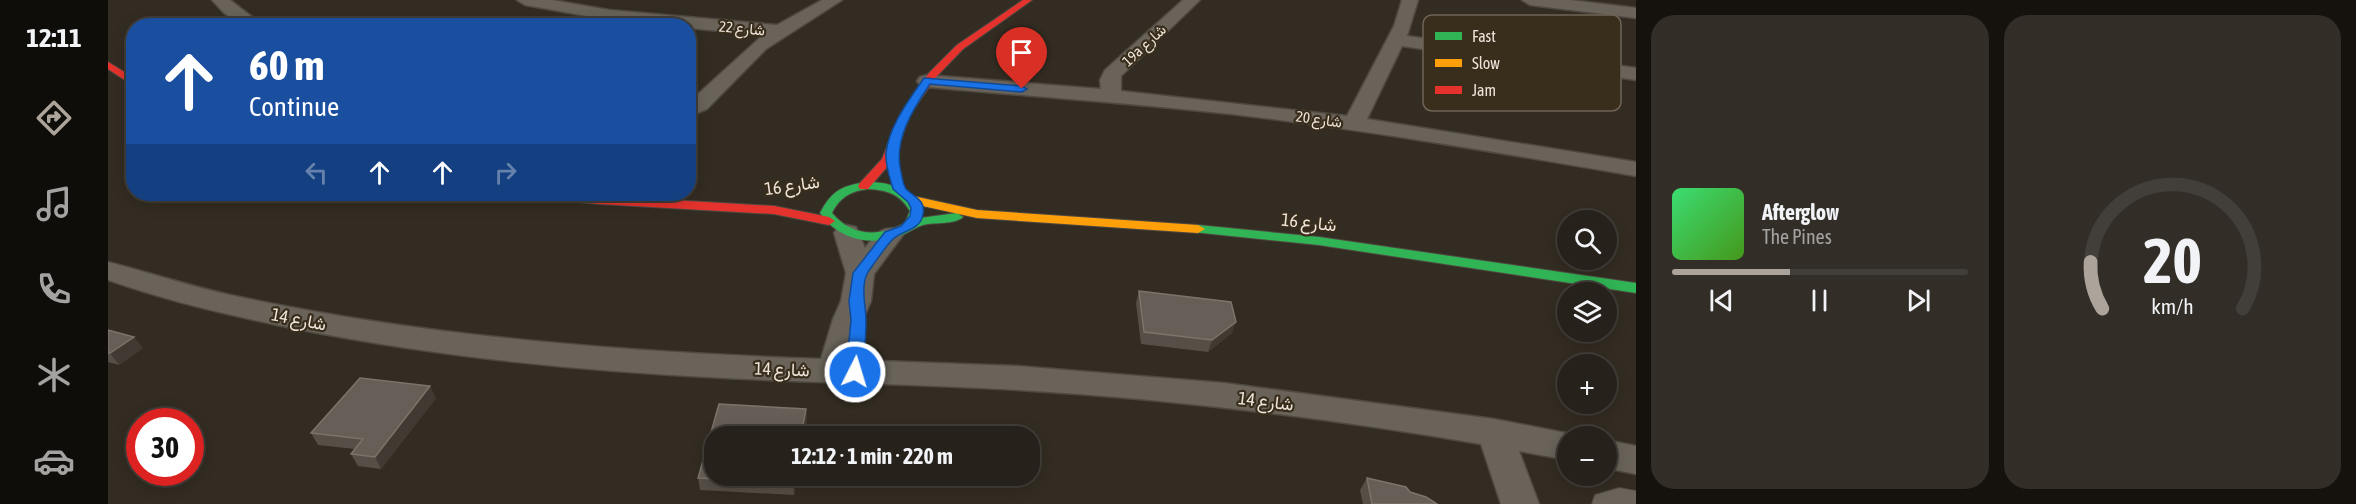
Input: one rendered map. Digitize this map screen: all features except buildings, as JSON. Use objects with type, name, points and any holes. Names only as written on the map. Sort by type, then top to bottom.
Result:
[{"type":"street","points":[[220,0],[244,18]]},
{"type":"street","name":"شارع 22","points":[[525,0],[583,11],[652,18]]},
{"type":"street","points":[[583,11],[603,0]]},
{"type":"street","points":[[696,106],[707,98],[742,61],[780,31],[834,0]]},
{"type":"street","points":[[864,186],[881,169],[892,152],[906,113],[930,78],[960,47],[1028,0]]},
{"type":"street","name":"19a شارع","points":[[1111,96],[1112,74],[1192,0]]},
{"type":"street","points":[[1354,124],[1396,40],[1410,0]]},
{"type":"street","points":[[1530,0],[1636,13]]},
{"type":"street","name":"شارع 22","points":[[696,22],[780,31]]},
{"type":"street","points":[[1396,40],[1423,44]]},
{"type":"street","points":[[108,65],[126,77]]},
{"type":"street","points":[[1621,72],[1636,74]]},
{"type":"street","name":"شارع 20","points":[[930,78],[1000,87],[1230,108],[1354,124],[1636,169]]},
{"type":"street","points":[[892,152],[893,170],[899,189]]},
{"type":"street","points":[[858,287],[900,230],[917,217],[918,208],[913,200],[899,189],[864,186]]},
{"type":"street","name":"شارع 16","points":[[755,208],[810,202],[864,186]]},
{"type":"street","points":[[833,197],[827,205],[826,213],[838,227],[858,287],[859,320],[844,371]]},
{"type":"street","name":"شارع 16","points":[[913,200],[977,214],[1178,227],[1308,240],[1636,288]]},
{"type":"street","name":"شارع 16","points":[[618,201],[755,208],[794,213],[861,236],[977,214]]},
{"type":"street","name":"شارع 14","points":[[111,275],[261,312],[435,342],[633,361],[1016,378],[1140,388],[1366,413],[1557,444]]},
{"type":"street","points":[[1494,432],[1520,504]]},
{"type":"lane","points":[[1601,504],[1602,501],[1619,496],[1636,499]]},
{"type":"traffic: fast","points":[[911,225],[916,211],[910,201],[902,193],[880,186],[868,185],[846,191],[834,199],[826,213],[840,228],[858,236],[868,237],[888,235],[919,222],[957,217]]},
{"type":"traffic: fast","points":[[1198,229],[1319,241],[1636,288]]},
{"type":"traffic: slow","points":[[913,200],[977,214],[1198,229]]},
{"type":"traffic: jam","points":[[864,186],[887,160],[906,113],[932,75],[960,47],[1028,0]]},
{"type":"traffic: jam","points":[[108,65],[126,77]]},
{"type":"traffic: jam","points":[[616,201],[774,210],[829,221]]},
{"type":"route","points":[[855,372],[859,320],[856,301],[860,273],[890,235],[905,229],[917,217],[918,208],[913,200],[899,189],[892,161],[898,131],[913,101],[927,81],[1022,89]]}]
